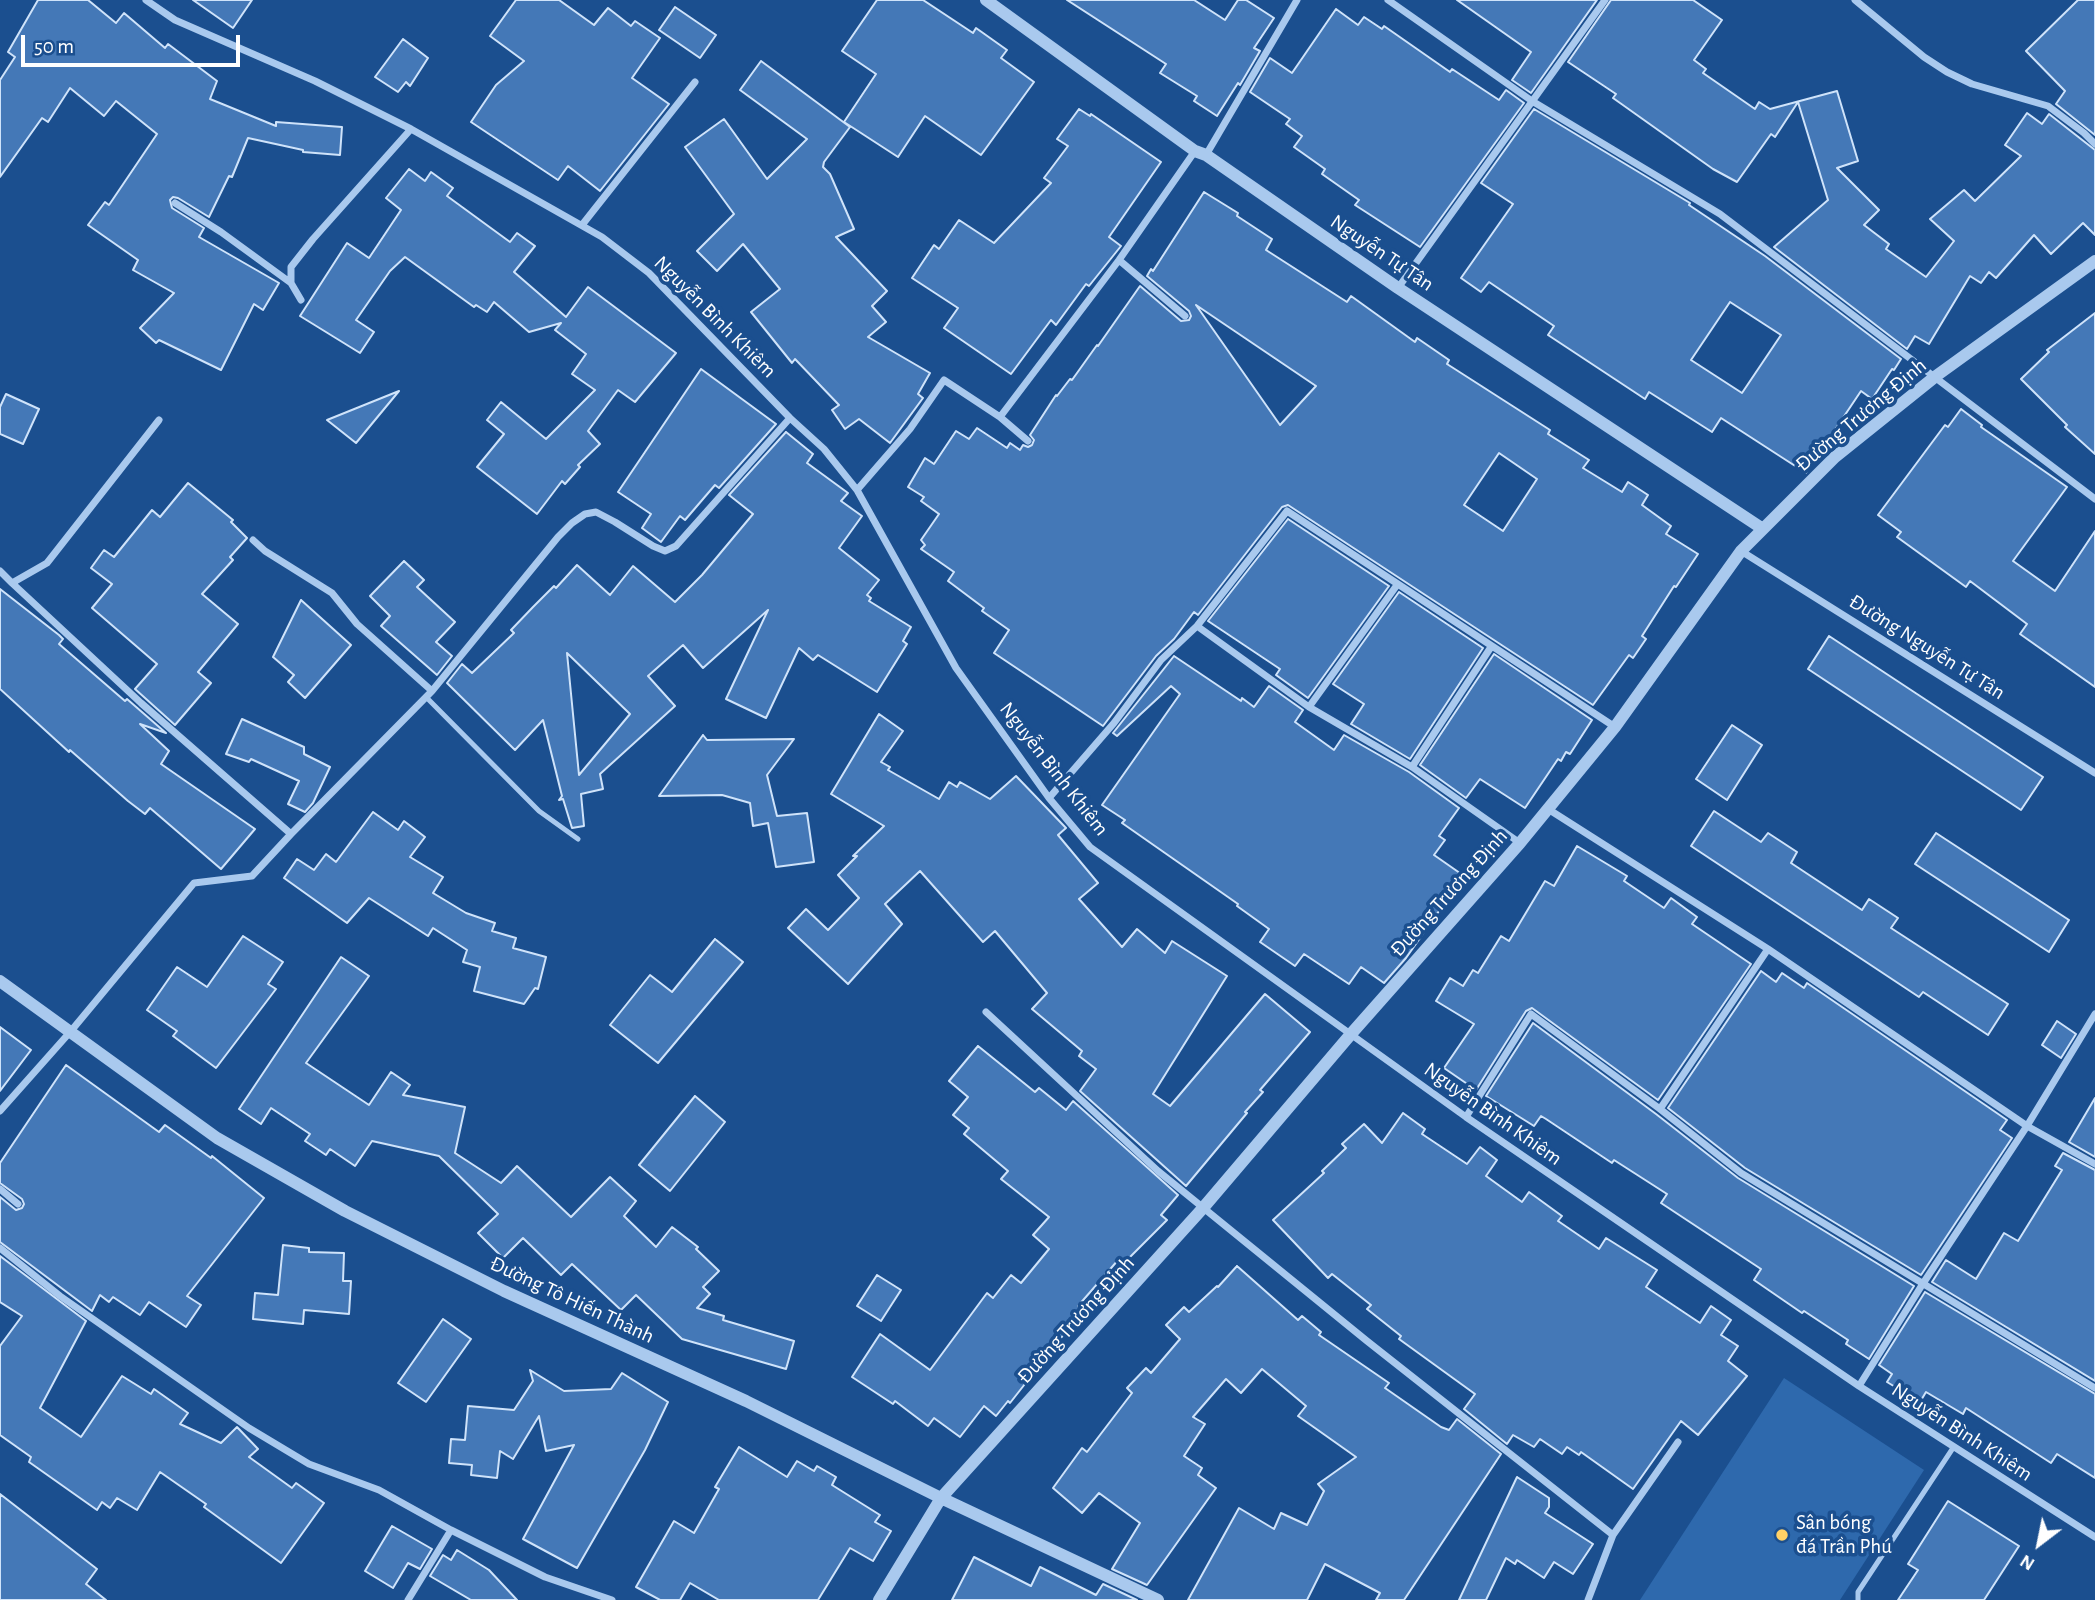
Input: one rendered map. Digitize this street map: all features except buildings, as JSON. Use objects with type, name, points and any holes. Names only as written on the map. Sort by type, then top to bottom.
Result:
[{"type":"street","name":"Nguyễn Bình Khiêm","points":[[146,0],[175,20],[314,81],[411,129],[603,237],[649,272],[790,418],[824,449],[857,490],[956,668],[1049,798],[1090,847],[1466,1117],[1860,1386],[2095,1537]]},
{"type":"street","name":"Nguyễn Tự Tân","points":[[986,0],[1200,153],[1398,288],[1763,529]]},
{"type":"street","points":[[1000,416],[1200,153],[1297,0]]},
{"type":"street","points":[[1388,0],[1532,101],[1720,214],[2095,499]]},
{"type":"street","points":[[1398,288],[1605,0]]},
{"type":"street","points":[[1855,0],[1947,72],[1972,84],[2048,106],[2084,133],[2095,145]]},
{"type":"street","points":[[582,225],[695,82]]},
{"type":"street","points":[[291,283],[291,267],[411,129]]},
{"type":"street","points":[[175,203],[221,232],[291,283],[301,300]]},
{"type":"street","points":[[1119,260],[1185,316]]},
{"type":"street","name":"Đường Trương Định","points":[[879,1600],[942,1498],[1203,1208],[1350,1034],[1520,843],[1615,727],[1741,551],[1835,457],[1936,376],[2095,261]]},
{"type":"street","points":[[857,490],[910,429],[944,380],[1000,416],[1028,441]]},
{"type":"street","points":[[0,1111],[71,1031],[194,883],[252,876],[429,694],[572,523],[585,514],[596,513],[665,551],[676,546],[790,418]]},
{"type":"street","points":[[12,583],[47,563],[159,420]]},
{"type":"street","points":[[1049,798],[1114,723],[1161,660],[1197,626],[1287,511],[1615,727]]},
{"type":"street","points":[[253,540],[265,551],[332,593],[357,624],[429,694]]},
{"type":"street","name":"Đường Nguyễn Tự Tân","points":[[1741,551],[2095,773]]},
{"type":"street","points":[[0,571],[141,703],[291,834]]},
{"type":"street","points":[[1310,707],[1397,585]]},
{"type":"street","points":[[1197,626],[1310,707],[1412,767],[1520,843]]},
{"type":"street","points":[[1412,767],[1491,647]]},
{"type":"street","points":[[1548,809],[1768,949],[2027,1126],[2095,1164]]},
{"type":"street","points":[[1660,1109],[1768,949]]},
{"type":"street","name":"Đường Tô Hiến Thành","points":[[0,981],[217,1138],[345,1211],[504,1291],[746,1401],[1158,1600]]},
{"type":"street","points":[[986,1012],[1093,1112],[1203,1208],[1613,1535]]},
{"type":"street","points":[[1466,1117],[1531,1014],[1660,1109],[1741,1173],[2095,1388]]},
{"type":"street","points":[[1860,1386],[1922,1285],[2027,1126],[2095,1014]]},
{"type":"street","points":[[0,1189],[18,1204]]},
{"type":"street","points":[[0,1248],[60,1296],[250,1428],[309,1464],[379,1490],[545,1577],[611,1600]]},
{"type":"street","points":[[1588,1600],[1613,1535],[1678,1442]]},
{"type":"street","points":[[408,1600],[451,1530]]},
{"type":"lane","points":[[429,694],[539,811],[579,839]]},
{"type":"lane","points":[[1858,1600],[1858,1592],[1953,1448]]},
{"type":"shaded area","name":"Sân bóng đá Trần Phú","points":[[1784,1378],[1924,1470],[1840,1600],[1640,1600]]},
{"type":"place","name":"Sân bóng đá Trần Phú","points":[[1782,1535]]}]
